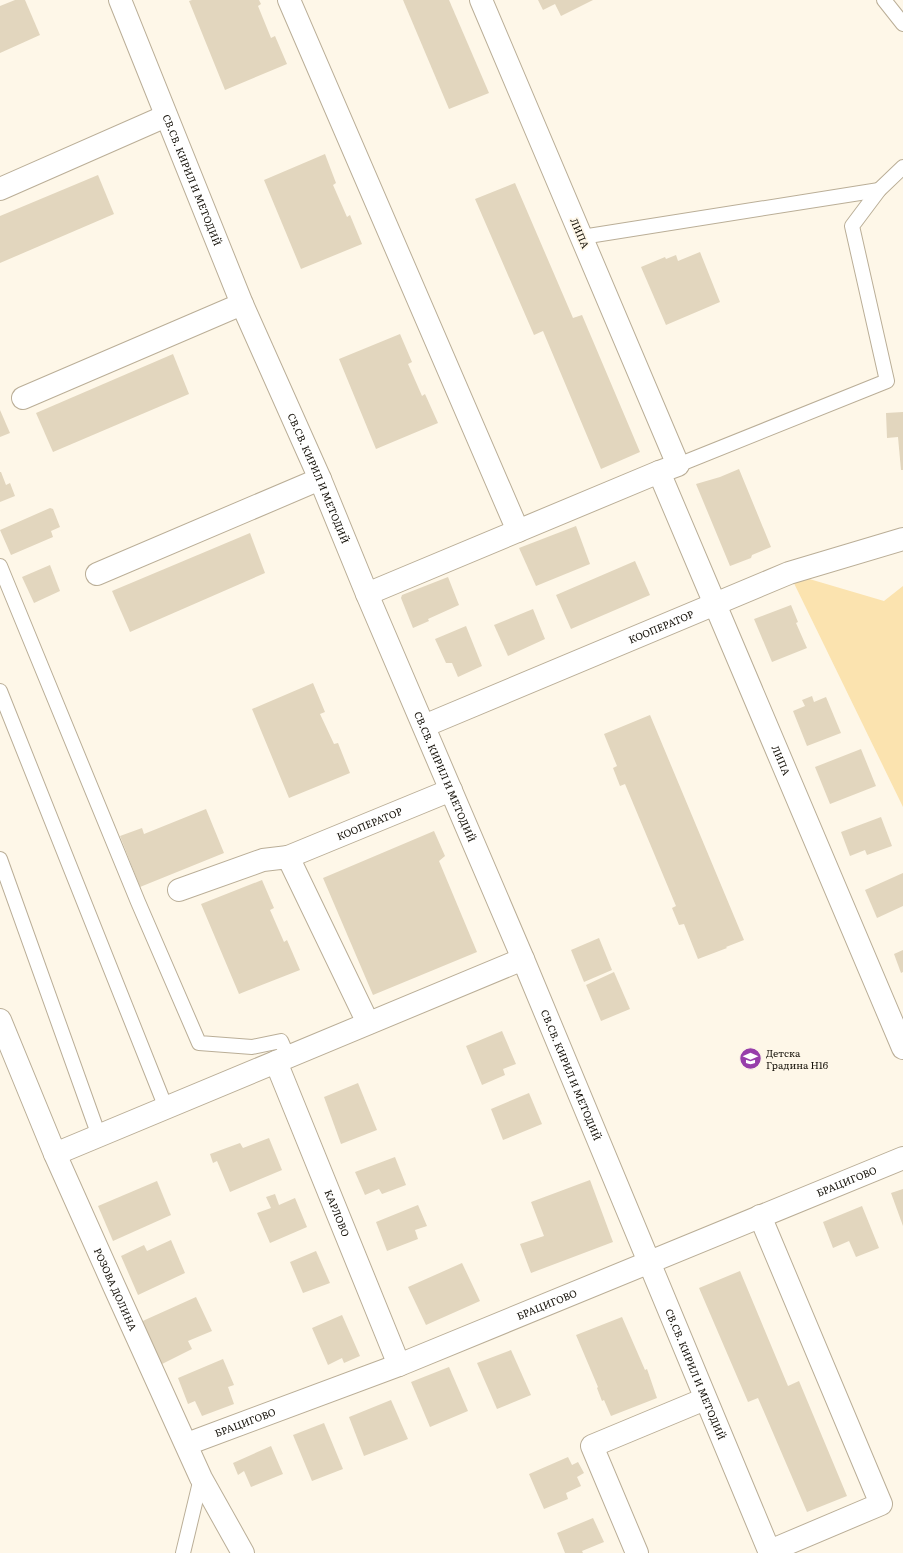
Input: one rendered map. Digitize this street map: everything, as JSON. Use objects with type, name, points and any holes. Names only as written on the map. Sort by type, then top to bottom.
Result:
[{"type":"street","name":"СВ.СВ. КИРИЛ И МЕТОДИЙ","points":[[120,0],[242,304],[320,479],[367,594],[523,959],[770,1552]]},
{"type":"street","points":[[289,0],[518,531]]},
{"type":"street","name":"ЛИПА","points":[[481,0],[582,238],[669,469],[714,604],[903,1048]]},
{"type":"street","points":[[0,189],[166,116]]},
{"type":"street","points":[[23,398],[242,304]]},
{"type":"street","points":[[367,594],[669,469]]},
{"type":"street","points":[[97,574],[320,479]]},
{"type":"street","name":"КООПЕРАТОР","points":[[424,726],[789,573],[903,539]]},
{"type":"street","name":"КООПЕРАТОР","points":[[179,890],[263,860],[288,857],[451,790]]},
{"type":"street","points":[[288,857],[368,1023]]},
{"type":"street","points":[[55,1154],[523,959]]},
{"type":"street","name":"РОЗОВА ДОЛИНА","points":[[0,1020],[55,1154],[187,1444],[201,1478],[243,1553]]},
{"type":"street","name":"КАРЛОВО","points":[[282,1059],[399,1365]]},
{"type":"street","name":"БРАЦИГОВО","points":[[187,1444],[399,1365],[903,1158]]},
{"type":"street","points":[[760,1216],[880,1504],[770,1552]]},
{"type":"street","points":[[637,1553],[592,1446],[705,1399]]},
{"type":"lane","points":[[884,0],[903,24]]},
{"type":"lane","points":[[669,469],[887,381],[852,226],[879,190],[903,167]]},
{"type":"lane","points":[[582,238],[879,190]]},
{"type":"lane","points":[[0,566],[138,902],[199,1043],[252,1047],[281,1041],[282,1059]]},
{"type":"lane","points":[[0,691],[166,1108]]},
{"type":"lane","points":[[0,859],[99,1136]]},
{"type":"lane","points":[[184,1553],[201,1478]]},
{"type":"shaded area","points":[[789,573],[884,601],[903,586],[903,807]]},
{"type":"building","points":[[15,0],[25,0],[40,35],[0,53],[0,6]]},
{"type":"building","points":[[259,0],[261,4],[258,6],[271,38],[275,36],[287,64],[225,90],[189,1]]},
{"type":"building","points":[[403,0],[449,0],[489,93],[449,109]]},
{"type":"building","points":[[538,0],[593,0],[561,16],[555,4],[543,10]]},
{"type":"building","points":[[325,154],[336,183],[333,185],[347,217],[350,215],[362,244],[301,269],[264,180]]},
{"type":"building","points":[[98,175],[114,214],[0,263],[0,216]]},
{"type":"building","points":[[515,183],[573,318],[582,315],[640,452],[601,469],[543,331],[534,335],[475,199]]},
{"type":"building","points":[[700,252],[720,302],[666,325],[641,267],[665,257],[666,259],[676,255],[678,261]]},
{"type":"building","points":[[400,334],[412,362],[408,364],[422,396],[425,394],[438,423],[376,449],[339,359]]},
{"type":"building","points":[[173,354],[189,394],[53,452],[36,413]]},
{"type":"building","points":[[0,410],[10,433],[0,437]]},
{"type":"building","points":[[903,412],[903,470],[901,470],[898,437],[887,438],[886,413]]},
{"type":"building","points":[[739,469],[771,547],[752,555],[751,558],[730,566],[696,484],[720,477]]},
{"type":"building","points":[[0,472],[6,485],[10,483],[15,496],[0,502]]},
{"type":"building","points":[[50,508],[53,509],[60,527],[51,531],[53,537],[11,555],[0,530]]},
{"type":"building","points":[[576,526],[590,564],[536,586],[519,548]]},
{"type":"building","points":[[250,533],[265,573],[130,632],[112,591]]},
{"type":"building","points":[[635,561],[650,595],[571,629],[556,595]]},
{"type":"building","points":[[50,565],[60,591],[34,603],[22,577]]},
{"type":"building","points":[[448,577],[459,605],[428,619],[429,621],[413,628],[401,598],[402,595]]},
{"type":"building","points":[[791,605],[798,622],[796,623],[807,648],[772,662],[754,619]]},
{"type":"building","points":[[533,609],[545,639],[508,656],[494,625]]},
{"type":"building","points":[[466,626],[482,666],[458,677],[452,663],[446,663],[435,639]]},
{"type":"building","points":[[313,683],[325,712],[320,714],[334,744],[338,743],[350,773],[289,798],[252,709]]},
{"type":"building","points":[[812,696],[814,702],[826,697],[841,733],[807,746],[793,711],[805,706],[802,700]]},
{"type":"building","points":[[650,715],[744,940],[698,959],[684,924],[679,925],[672,908],[676,906],[625,784],[620,786],[613,768],[617,766],[604,734]]},
{"type":"building","points":[[861,749],[876,786],[830,804],[815,767]]},
{"type":"building","points":[[206,809],[224,853],[140,887],[120,836],[142,828],[144,834]]},
{"type":"building","points":[[881,817],[892,846],[867,855],[865,850],[850,856],[841,832]]},
{"type":"building","points":[[434,831],[445,856],[439,861],[477,952],[373,995],[323,878]]},
{"type":"building","points":[[903,873],[903,906],[877,918],[865,890]]},
{"type":"building","points":[[262,880],[274,908],[270,910],[284,942],[287,940],[300,970],[239,994],[201,904]]},
{"type":"building","points":[[599,938],[612,970],[584,982],[571,950]]},
{"type":"building","points":[[903,950],[903,972],[901,973],[894,954]]},
{"type":"building","points":[[614,972],[630,1009],[601,1021],[586,985]]},
{"type":"building","points":[[502,1031],[516,1064],[503,1069],[505,1075],[482,1085],[466,1046]]},
{"type":"building","points":[[358,1083],[377,1130],[341,1144],[324,1097]]},
{"type":"building","points":[[529,1093],[542,1124],[503,1140],[491,1109]]},
{"type":"building","points":[[269,1138],[282,1170],[230,1192],[217,1161],[213,1163],[210,1154],[240,1143],[243,1148]]},
{"type":"building","points":[[395,1157],[406,1185],[382,1194],[379,1189],[365,1195],[355,1172]]},
{"type":"building","points":[[590,1180],[613,1242],[531,1273],[520,1244],[544,1236],[531,1202]]},
{"type":"building","points":[[157,1181],[171,1215],[113,1241],[98,1206]]},
{"type":"building","points":[[903,1189],[903,1226],[891,1193]]},
{"type":"building","points":[[275,1194],[279,1205],[295,1198],[307,1227],[270,1243],[257,1213],[271,1208],[266,1197]]},
{"type":"building","points":[[418,1205],[427,1226],[415,1230],[418,1239],[387,1251],[376,1222]]},
{"type":"building","points":[[862,1206],[879,1248],[856,1257],[849,1241],[833,1248],[823,1222]]},
{"type":"building","points":[[171,1240],[185,1273],[138,1295],[121,1256],[144,1245],[147,1251]]},
{"type":"building","points":[[316,1251],[330,1283],[303,1293],[290,1262]]},
{"type":"building","points":[[462,1263],[480,1301],[426,1325],[408,1287]]},
{"type":"building","points":[[740,1271],[788,1386],[799,1381],[847,1496],[807,1512],[758,1398],[748,1402],[699,1288]]},
{"type":"building","points":[[196,1297],[212,1331],[188,1341],[192,1349],[156,1367],[136,1324]]},
{"type":"building","points":[[342,1315],[360,1356],[344,1363],[342,1358],[328,1365],[312,1328]]},
{"type":"building","points":[[622,1317],[645,1370],[647,1369],[657,1398],[611,1416],[604,1400],[602,1401],[597,1388],[598,1387],[576,1335]]},
{"type":"building","points":[[511,1350],[531,1395],[497,1409],[477,1363]]},
{"type":"building","points":[[223,1359],[234,1385],[228,1387],[234,1404],[202,1416],[195,1401],[188,1404],[178,1378]]},
{"type":"building","points":[[449,1367],[468,1411],[430,1427],[411,1382]]},
{"type":"building","points":[[391,1400],[408,1439],[364,1456],[349,1417]]},
{"type":"building","points":[[324,1423],[343,1469],[312,1481],[293,1435]]},
{"type":"building","points":[[271,1446],[283,1474],[251,1487],[244,1471],[238,1475],[233,1463]]},
{"type":"building","points":[[568,1457],[572,1465],[578,1462],[584,1473],[577,1477],[581,1486],[566,1493],[568,1499],[544,1509],[529,1474]]},
{"type":"building","points":[[593,1518],[604,1542],[582,1551],[583,1553],[565,1553],[557,1533]]},
{"type":"place","name":"Детска Градина Н16","points":[[750,1059]]}]
